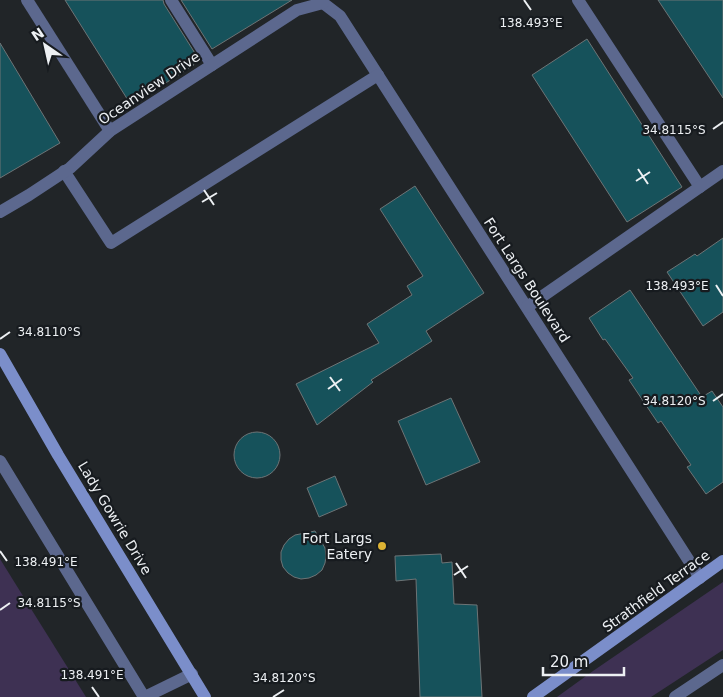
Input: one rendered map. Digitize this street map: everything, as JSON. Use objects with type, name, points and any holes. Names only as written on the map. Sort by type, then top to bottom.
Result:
[{"type":"main road","name":"Lady Gowrie Drive","points":[[0,354],[58,455],[206,697]]},
{"type":"main road","name":"Strathfield Terrace","points":[[533,697],[723,561]]},
{"type":"street","points":[[27,0],[110,131]]},
{"type":"street","points":[[171,0],[212,64]]},
{"type":"street","points":[[578,0],[700,187]]},
{"type":"street","name":"Oceanview Drive","points":[[0,212],[64,171],[110,131],[212,64],[296,10],[324,2]]},
{"type":"street","name":"Fort Largs Boulevard","points":[[324,2],[340,16],[700,578]]},
{"type":"street","points":[[64,171],[111,243],[378,75]]},
{"type":"street","points":[[527,307],[723,171]]},
{"type":"street","points":[[0,461],[144,697],[192,674]]},
{"type":"street","points":[[675,697],[723,665]]},
{"type":"shaded area","points":[[0,559],[86,697],[0,697]]},
{"type":"shaded area","points":[[723,582],[723,650],[651,697],[557,697],[593,671]]},
{"type":"building","points":[[65,0],[163,0],[198,58],[192,62],[194,65],[131,105]]},
{"type":"building","points":[[181,0],[292,0],[212,49]]},
{"type":"building","points":[[658,0],[723,0],[723,98]]},
{"type":"building","points":[[587,39],[682,187],[627,222],[532,75]]},
{"type":"building","points":[[0,43],[60,143],[0,178]]},
{"type":"building","points":[[415,186],[484,293],[426,331],[432,341],[371,380],[373,382],[317,425],[296,384],[379,343],[367,324],[412,295],[407,286],[423,276],[380,209]]},
{"type":"building","points":[[723,238],[723,312],[703,326],[667,272],[695,254],[697,256]]},
{"type":"building","points":[[630,290],[702,397],[712,391],[723,407],[723,482],[706,494],[687,467],[691,465],[661,421],[658,423],[629,380],[633,378],[605,339],[603,340],[589,318]]},
{"type":"building","points":[[451,398],[480,462],[426,485],[398,421]]},
{"type":"building","points":[[257,432],[270,436],[276,442],[280,455],[276,468],[270,474],[257,478],[244,474],[238,468],[234,455],[238,442],[244,436]]},
{"type":"building","points":[[335,476],[347,505],[319,517],[307,488]]},
{"type":"building","points":[[315,531],[325,548],[326,556],[322,570],[309,578],[301,579],[294,577],[283,567],[281,552],[284,545],[295,535]]},
{"type":"building","points":[[441,554],[442,563],[452,562],[454,604],[477,605],[482,697],[420,697],[416,579],[396,581],[395,556]]},
{"type":"place","name":"Fort Largs Eatery","points":[[382,546]]}]
